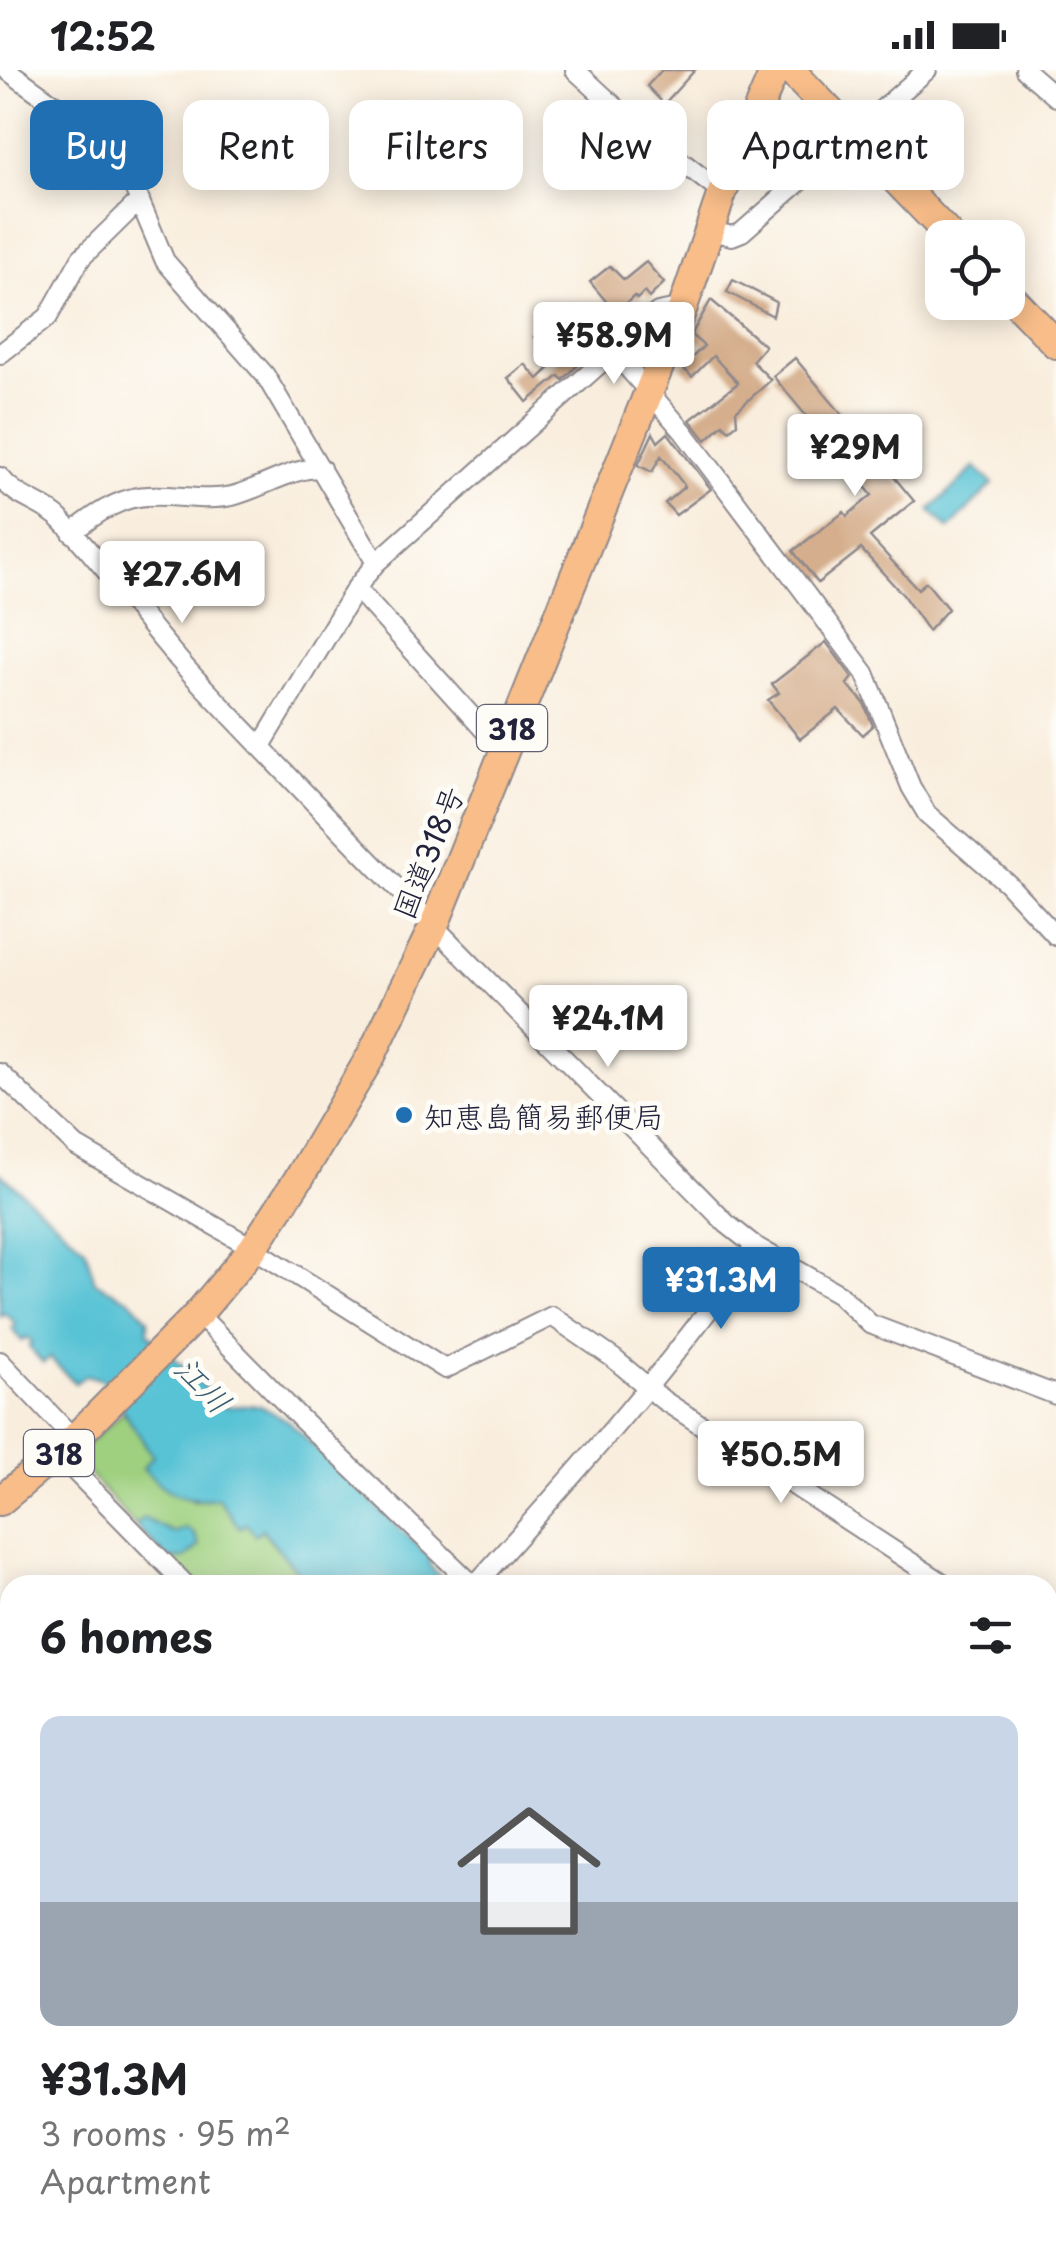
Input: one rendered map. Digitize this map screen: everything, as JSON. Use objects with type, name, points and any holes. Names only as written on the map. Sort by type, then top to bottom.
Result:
[{"type":"main road","name":"国道318号","points":[[0,1502],[115,1400],[198,1314],[252,1248],[372,1056],[433,928],[650,391],[722,193],[775,70]]},
{"type":"main road","points":[[790,70],[819,100]]},
{"type":"main road","points":[[905,190],[935,220]]},
{"type":"main road","points":[[1025,312],[1056,344]]},
{"type":"street","points":[[8,70],[101,138],[126,166],[164,261],[265,374],[376,564]]},
{"type":"street","points":[[575,70],[637,127],[722,193]]},
{"type":"street","points":[[892,100],[927,70]]},
{"type":"street","points":[[1025,70],[1056,98]]},
{"type":"street","points":[[711,232],[732,236],[742,232],[790,190]]},
{"type":"street","points":[[0,354],[48,316],[81,258],[140,200]]},
{"type":"street","points":[[261,746],[356,588],[376,564],[658,312],[683,307]]},
{"type":"street","points":[[613,351],[706,460],[866,673],[911,787],[926,814],[1007,883],[1056,936]]},
{"type":"street","points":[[72,533],[93,514],[143,496],[215,500],[306,468],[321,468]]},
{"type":"street","points":[[4,487],[48,510],[72,533],[195,678],[354,840],[433,928],[728,1224],[755,1246],[839,1294],[870,1324],[1056,1395]]},
{"type":"street","points":[[356,588],[503,751]]},
{"type":"street","points":[[0,1073],[76,1146],[252,1248],[446,1369],[552,1316],[613,1358],[646,1387],[931,1575]]},
{"type":"street","points":[[483,1575],[646,1387],[755,1246]]},
{"type":"street","points":[[198,1314],[464,1575]]},
{"type":"street","points":[[0,1361],[66,1446],[177,1575]]},
{"type":"green space","points":[[124,1411],[154,1456],[192,1501],[218,1498],[240,1527],[245,1523],[261,1529],[297,1571],[295,1575],[180,1575],[73,1457]]},
{"type":"water","points":[[975,467],[993,484],[949,529],[930,510]]},
{"type":"water","points":[[0,1173],[85,1248],[95,1282],[130,1300],[148,1319],[148,1333],[225,1407],[259,1405],[288,1421],[429,1556],[430,1566],[438,1575],[295,1575],[297,1571],[262,1529],[255,1535],[246,1523],[240,1528],[218,1498],[185,1497],[151,1477],[143,1468],[153,1456],[103,1380],[86,1375],[75,1383],[50,1358],[43,1363],[29,1347],[32,1342],[27,1337],[22,1341],[12,1329],[16,1324],[5,1313],[0,1317]]},
{"type":"water","points":[[143,1518],[174,1533],[186,1528],[195,1535],[199,1546],[185,1558],[168,1559],[135,1525]]},
{"type":"building","points":[[662,70],[695,70],[668,100],[660,100],[647,86]]},
{"type":"building","points":[[646,262],[664,283],[649,298],[644,292],[637,299],[634,296],[616,313],[590,282],[610,266],[624,280]]},
{"type":"building","points":[[733,280],[776,302],[773,316],[727,292]]},
{"type":"building","points":[[711,300],[765,346],[752,361],[771,380],[736,411],[737,424],[729,430],[723,424],[706,440],[690,420],[738,383],[713,356],[692,377],[682,367],[704,346],[691,335]]},
{"type":"building","points":[[579,316],[601,342],[563,380],[559,376],[527,402],[508,378],[525,364],[538,379],[557,361],[534,337],[546,327],[554,337]]},
{"type":"building","points":[[795,358],[914,501],[870,537],[918,589],[926,582],[948,609],[928,631],[903,595],[861,549],[818,583],[793,551],[872,495],[773,376]]},
{"type":"building","points":[[653,433],[658,442],[668,433],[711,489],[676,515],[665,503],[685,486],[661,456],[652,472],[638,465]]},
{"type":"building","points":[[826,642],[853,678],[847,684],[864,703],[873,726],[863,735],[838,709],[800,739],[768,700],[779,693],[772,684]]},
{"type":"place","name":"知恵島簡易郵便局","points":[[404,1115]]},
{"type":"water label","name":"江川","points":[[204,1384]]}]
